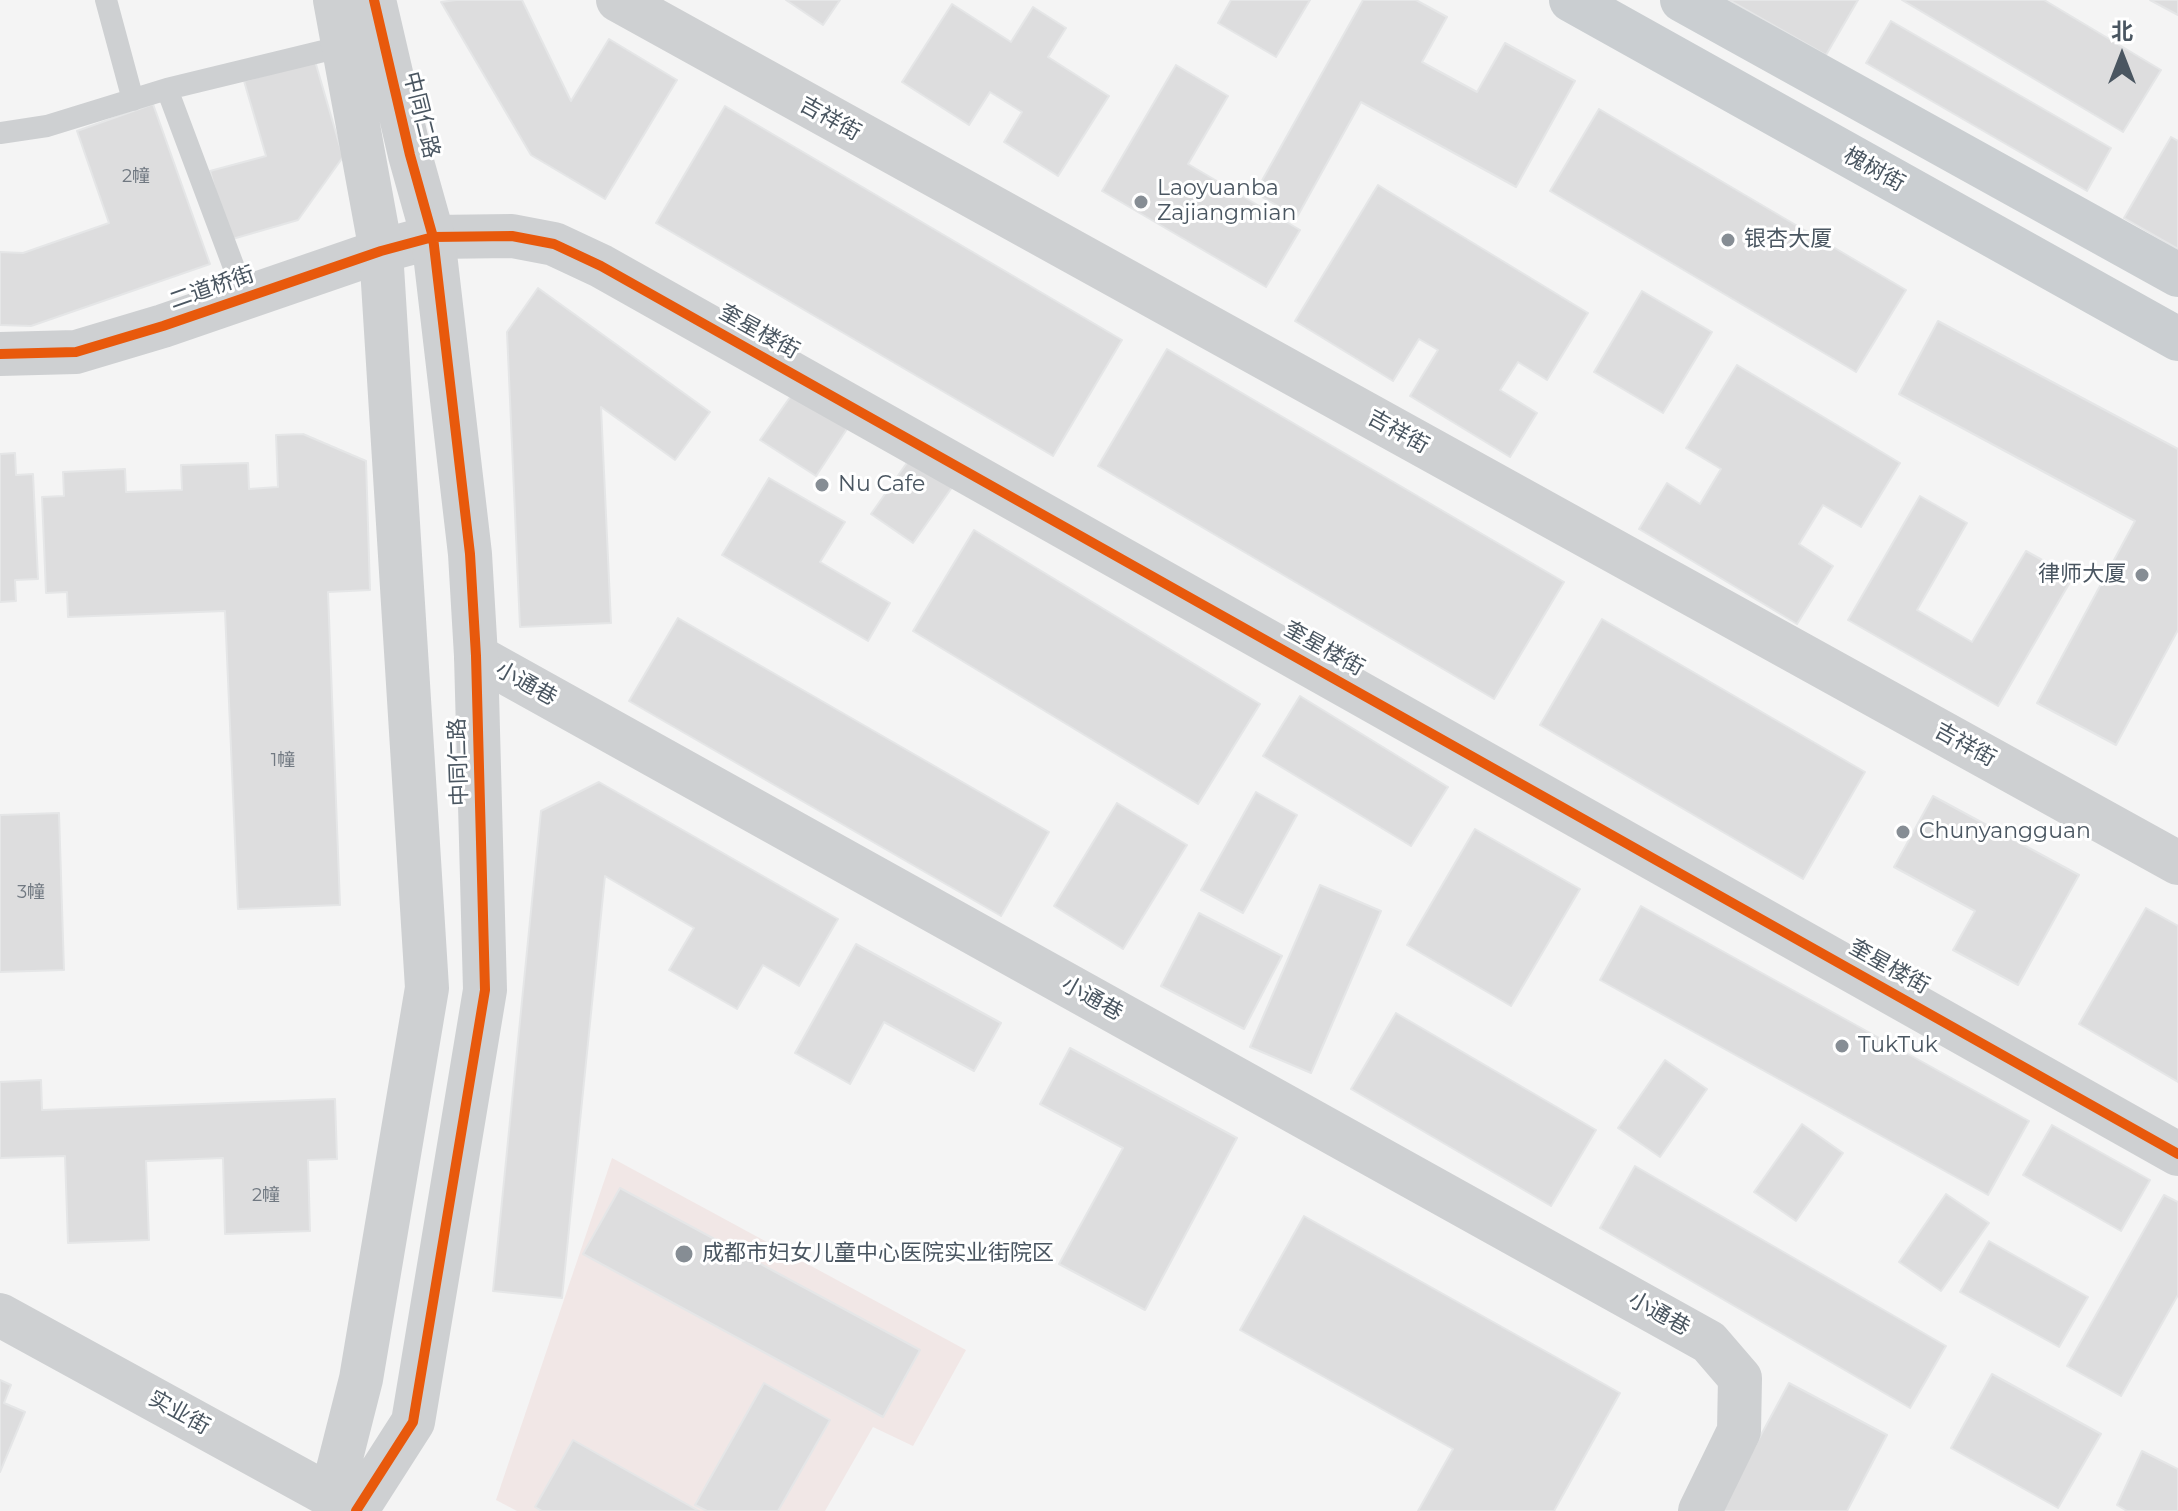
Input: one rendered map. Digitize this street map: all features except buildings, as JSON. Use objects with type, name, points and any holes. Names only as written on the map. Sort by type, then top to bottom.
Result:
[{"type":"main road","name":"槐树街","points":[[1571,0],[2178,339]]},
{"type":"main road","points":[[1682,0],[2178,275]]},
{"type":"street","points":[[335,0],[381,251],[427,988],[361,1379],[350,1507]]},
{"type":"street","name":"中同仁路","points":[[350,1507],[413,1422],[485,990],[476,656],[470,554],[433,237],[410,155],[374,0]]},
{"type":"street","name":"吉祥街","points":[[618,0],[2178,863]]},
{"type":"street","name":"奎星楼街","points":[[433,237],[512,236],[554,244],[601,266],[2178,1154]]},
{"type":"street","name":"二道桥街","points":[[0,354],[76,352],[163,326],[381,251],[433,237]]},
{"type":"street","name":"小通巷","points":[[476,656],[1709,1342],[1740,1378],[1739,1431],[1700,1511]]},
{"type":"street","name":"实业街","points":[[0,1315],[350,1507]]},
{"type":"lane","points":[[106,0],[133,100]]},
{"type":"lane","points":[[0,133],[47,126],[167,89],[344,46]]},
{"type":"lane","points":[[167,89],[245,297]]},
{"type":"shaded area","name":"成都市妇女儿童中心医院实业街院区","points":[[612,1158],[966,1350],[913,1446],[873,1427],[825,1511],[517,1511],[496,1500]]},
{"type":"cycle path","points":[[356,1511],[413,1422],[485,990],[476,656],[470,554],[433,237],[410,155],[374,0]]},
{"type":"cycle path","points":[[0,354],[76,352],[163,326],[381,251],[433,237],[512,236],[554,244],[601,266],[2178,1154]]},
{"type":"place","name":"Laoyuanba Zajiangmian","points":[[1141,202]]},
{"type":"place","name":"银杏大厦","points":[[1728,240]]},
{"type":"place","name":"Nu Cafe","points":[[822,485]]},
{"type":"place","name":"律师大厦","points":[[2142,575]]},
{"type":"place","name":"Chunyangguan","points":[[1903,832]]},
{"type":"place","name":"TukTuk","points":[[1842,1046]]},
{"type":"place","name":"成都市妇女儿童中心医院实业街院区","points":[[684,1254]]}]
